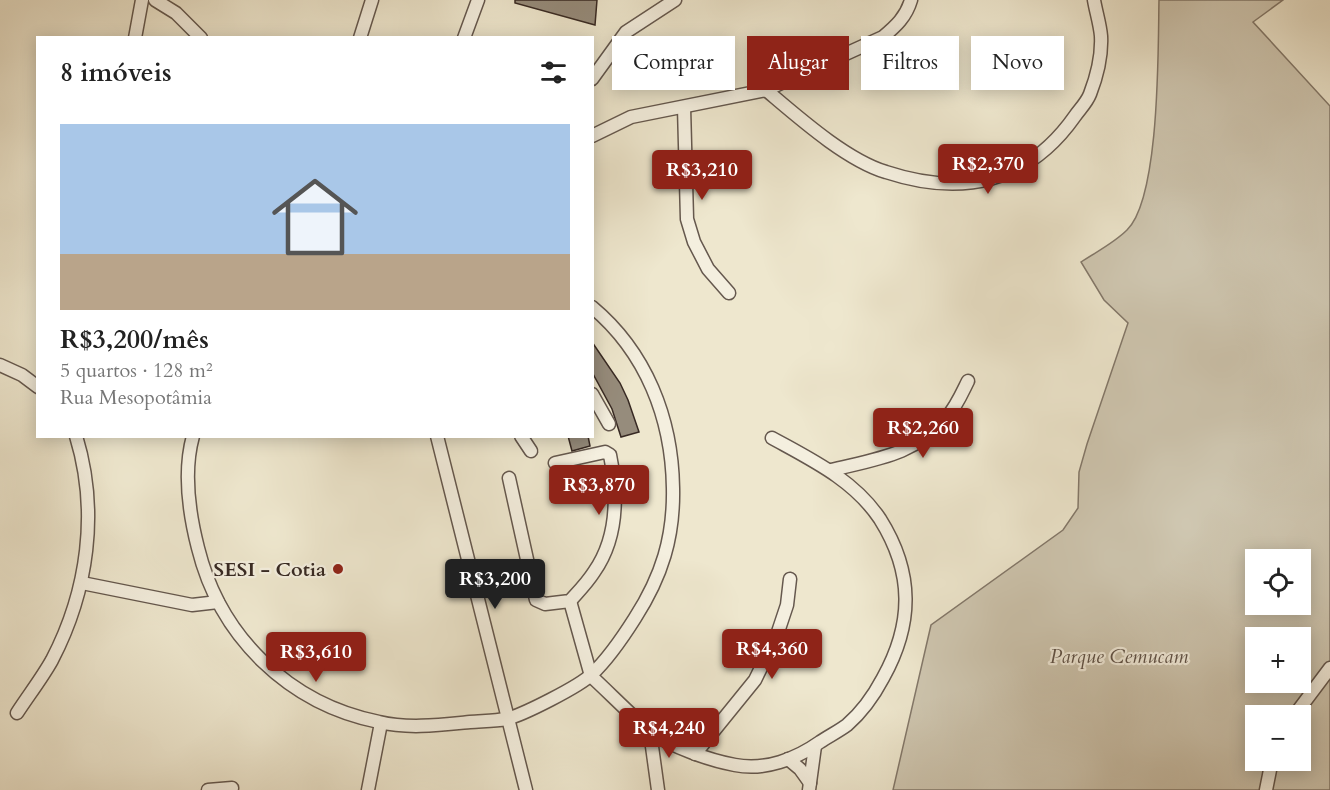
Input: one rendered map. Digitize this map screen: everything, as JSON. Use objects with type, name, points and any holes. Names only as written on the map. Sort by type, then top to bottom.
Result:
[{"type":"street","points":[[135,36],[142,0]]},
{"type":"street","points":[[155,0],[177,13],[199,36]]},
{"type":"street","points":[[361,36],[372,0]]},
{"type":"street","points":[[465,36],[478,0]]},
{"type":"street","points":[[594,76],[626,32],[675,0]]},
{"type":"street","points":[[849,52],[883,37],[896,26],[907,12],[910,0]]},
{"type":"street","points":[[594,135],[631,117],[766,90],[823,135],[855,157],[884,172],[919,182],[975,183],[1004,176],[1036,159],[1066,129],[1090,96],[1099,62],[1101,35],[1094,0]]},
{"type":"street","points":[[684,107],[687,219],[694,242],[708,269],[729,293]]},
{"type":"street","points":[[594,125],[613,125]]},
{"type":"street","points":[[193,438],[189,463],[192,522],[201,560],[218,602],[239,637],[269,668],[294,687],[349,715],[381,723],[427,726],[507,718],[558,696],[591,676],[624,636],[645,602],[670,539],[674,513],[673,469],[655,392],[639,359],[615,327],[594,309]]},
{"type":"street","points":[[0,365],[22,375],[36,386]]},
{"type":"street","points":[[831,471],[900,453],[914,447],[947,417],[968,381]]},
{"type":"street","points":[[594,398],[609,424]]},
{"type":"street","points":[[16,713],[52,660],[82,583],[88,523],[81,454],[77,438]]},
{"type":"street","points":[[437,438],[526,790]]},
{"type":"street","points":[[522,438],[531,451]]},
{"type":"street","points":[[570,601],[591,676],[650,732],[695,754],[735,766],[755,767],[788,759],[815,746],[847,724],[876,691],[898,648],[907,603],[904,580],[894,548],[880,520],[868,505],[831,471],[772,438]]},
{"type":"street","points":[[509,478],[536,600],[545,604],[570,601],[595,571],[608,543],[614,523],[616,504],[613,471],[610,455],[605,452],[555,463]]},
{"type":"street","points":[[695,754],[755,680],[777,635],[787,605],[790,579]]},
{"type":"street","points":[[82,583],[192,605],[218,602]]},
{"type":"street","points":[[1302,705],[1330,668]]},
{"type":"street","points":[[368,790],[381,723]]},
{"type":"street","points":[[650,732],[658,790]]},
{"type":"street","points":[[809,786],[815,746]]},
{"type":"street","points":[[788,759],[800,769],[809,786]]},
{"type":"street","points":[[1266,790],[1270,771]]},
{"type":"street","points":[[207,790],[232,788]]},
{"type":"green space","name":"Parque Cemucam","points":[[1159,0],[1283,0],[1253,22],[1330,106],[1330,790],[893,790],[931,625],[1063,530],[1078,508],[1079,472],[1128,323],[1104,300],[1081,262],[1122,235],[1138,213],[1146,187],[1151,156],[1157,86]]},
{"type":"building","points":[[515,0],[597,0],[595,25],[515,3]]},
{"type":"building","points":[[594,345],[620,383],[639,432],[621,437],[612,409],[594,376]]},
{"type":"building","points":[[569,438],[588,438],[590,446],[572,451]]},
{"type":"place","name":"SESI - Cotia","points":[[338,569]]}]
